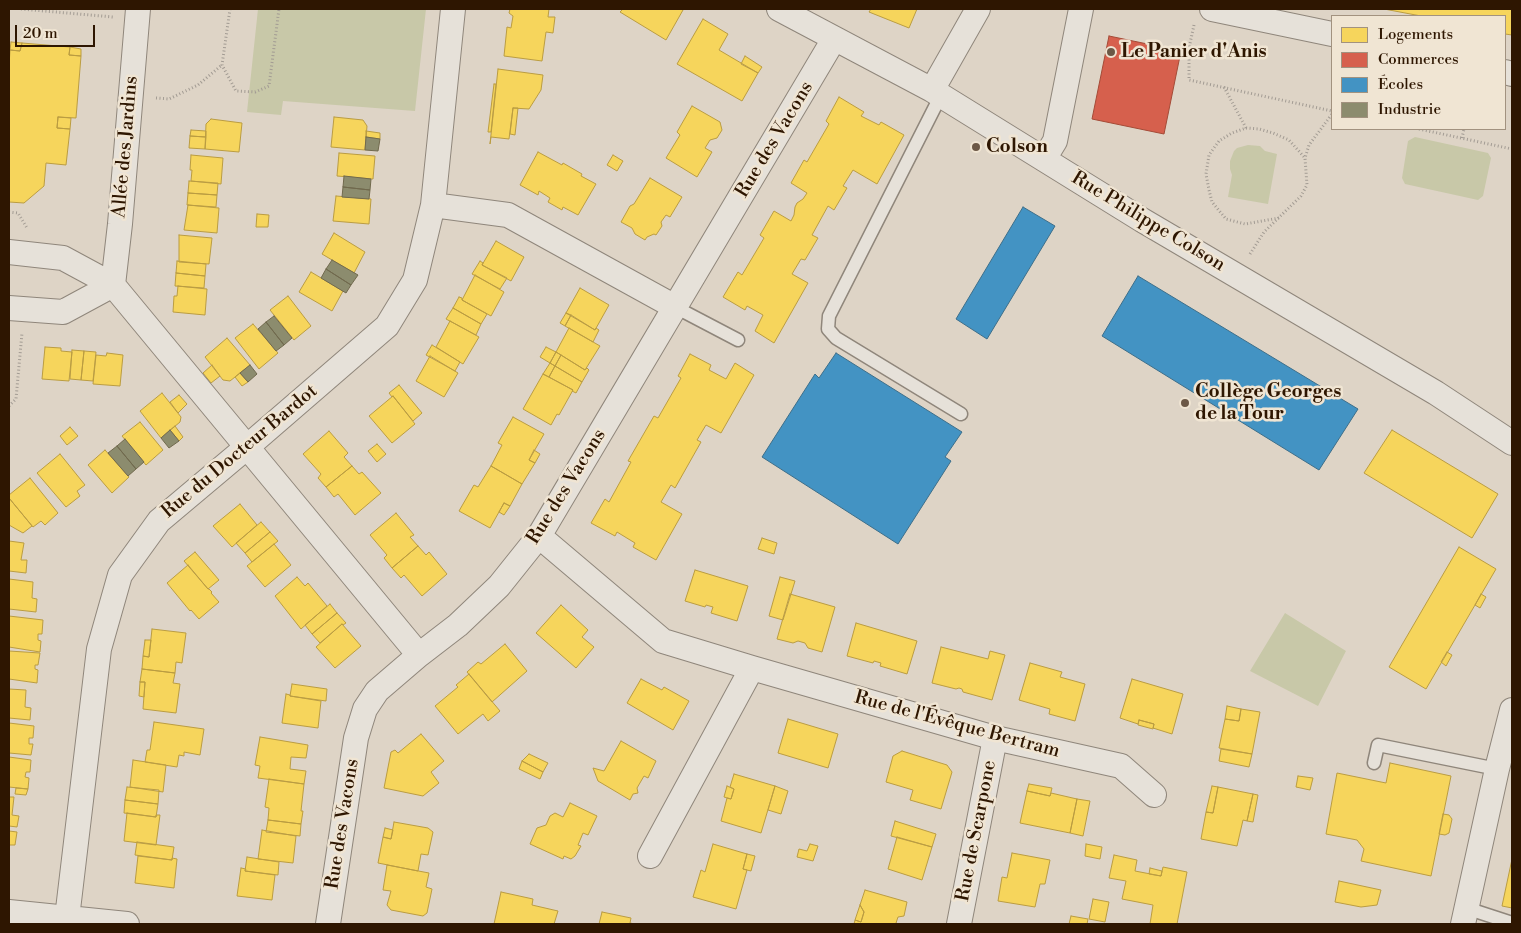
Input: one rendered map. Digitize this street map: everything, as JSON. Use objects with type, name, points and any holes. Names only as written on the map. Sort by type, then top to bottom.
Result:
[{"type":"street","name":"Rue du Docteur Bardot","points":[[67,918],[99,650],[120,574],[159,521],[387,326],[415,280],[433,205],[452,9]]},
{"type":"street","name":"Rue Philippe Colson","points":[[779,9],[937,93],[1142,220],[1436,393],[1512,443]]},
{"type":"street","points":[[937,93],[978,9]]},
{"type":"street","points":[[1044,159],[1055,141],[1081,9]]},
{"type":"street","name":"Allée des Jardins","points":[[113,285],[120,224],[137,14]]},
{"type":"street","points":[[1203,14],[1331,34]]},
{"type":"street","name":"Rue des Vacons","points":[[328,924],[356,738],[365,710],[377,691],[458,625],[499,586],[539,536],[834,39]]},
{"type":"street","points":[[433,205],[508,215],[675,307]]},
{"type":"street","points":[[9,252],[63,258],[113,285],[419,655]]},
{"type":"street","points":[[16,309],[63,312],[113,285]]},
{"type":"street","name":"Rue de l'Évêque Bertram","points":[[539,536],[664,641],[995,738],[1121,766],[1154,795]]},
{"type":"street","points":[[650,856],[752,668]]},
{"type":"street","points":[[1465,916],[1497,769],[1512,710]]},
{"type":"street","name":"Rue de Scarpone","points":[[959,924],[995,738]]},
{"type":"street","points":[[9,912],[127,924]]},
{"type":"lane","points":[[937,93],[829,316],[828,329],[836,338],[961,414]]},
{"type":"lane","points":[[675,307],[738,340]]},
{"type":"lane","points":[[1374,763],[1378,745],[1497,769]]},
{"type":"lane","points":[[1465,916],[1512,923]]},
{"type":"path","points":[[21,9],[137,14]]},
{"type":"path","points":[[230,9],[222,65],[236,91],[255,92],[269,86],[279,9]]},
{"type":"path","points":[[1203,14],[1189,48],[1189,80],[1331,112]]},
{"type":"path","points":[[131,96],[169,99],[198,85],[222,65]]},
{"type":"path","points":[[1224,88],[1246,128]]},
{"type":"path","points":[[1236,275],[1264,232],[1301,196],[1307,185],[1305,158],[1309,145],[1331,113]]},
{"type":"path","points":[[1279,218],[1245,224],[1226,219],[1212,202],[1206,174],[1209,155],[1219,141],[1232,132],[1246,128],[1259,129],[1289,140],[1305,158]]},
{"type":"path","points":[[1424,130],[1512,148]]},
{"type":"path","points":[[1462,138],[1464,130]]},
{"type":"path","points":[[9,406],[16,399],[16,309]]},
{"type":"green space","points":[[258,9],[426,9],[415,111],[283,101],[281,115],[247,112]]},
{"type":"green space","points":[[1415,137],[1488,153],[1491,158],[1483,196],[1478,200],[1405,184],[1402,178],[1408,141]]},
{"type":"green space","points":[[1248,145],[1260,146],[1265,151],[1277,154],[1268,204],[1228,197],[1232,175],[1230,161],[1237,148]]},
{"type":"green space","points":[[1285,613],[1346,651],[1318,706],[1250,671]]},
{"type":"building: Logements","points":[[510,9],[549,9],[548,17],[555,17],[553,33],[546,32],[542,61],[504,56],[507,27],[511,28],[513,16],[509,13]]},
{"type":"building: Logements","points":[[623,9],[683,10],[666,40],[620,12]]},
{"type":"building: Logements","points":[[871,9],[917,9],[909,28],[869,12]]},
{"type":"building: Logements","points":[[1384,9],[1512,9],[1512,35],[1506,34],[1506,15],[1416,15]]},
{"type":"building: Logements","points":[[703,19],[728,34],[719,50],[758,73],[742,101],[677,64]]},
{"type":"building: Logements","points":[[11,42],[22,43],[20,51],[10,50]]},
{"type":"building: Logements","points":[[22,43],[70,47],[69,55],[81,56],[76,118],[58,117],[57,128],[70,129],[66,165],[46,163],[44,186],[24,203],[9,202],[10,50],[20,51]]},
{"type":"building: Logements","points":[[70,47],[81,49],[81,56],[69,55]]},
{"type":"building: Logements","points":[[745,56],[762,67],[758,73],[741,64]]},
{"type":"building: Logements","points":[[498,69],[543,75],[541,90],[529,109],[513,108],[509,139],[491,137],[490,144]]},
{"type":"building: Logements","points":[[494,84],[496,84],[491,132],[488,132]]},
{"type":"building: Logements","points":[[839,97],[864,112],[861,116],[879,125],[881,122],[904,135],[877,184],[853,170],[843,186],[847,188],[834,210],[828,206],[812,235],[818,238],[805,260],[801,259],[792,274],[808,283],[774,343],[755,331],[763,315],[747,306],[745,310],[723,297],[738,272],[742,275],[764,238],[760,235],[774,211],[791,221],[797,203],[807,193],[791,183],[804,160],[807,162],[829,124],[826,121]]},
{"type":"building: Logements","points":[[692,106],[720,122],[722,130],[717,138],[710,140],[705,148],[712,152],[697,177],[666,158],[680,135],[677,132]]},
{"type":"building: Logements","points":[[513,108],[518,108],[515,135],[510,134]]},
{"type":"building: Logements","points":[[58,117],[71,118],[70,129],[57,128]]},
{"type":"building: Logements","points":[[334,117],[363,120],[367,126],[365,150],[331,147]]},
{"type":"building: Logements","points":[[211,119],[242,123],[239,152],[205,149],[206,124]]},
{"type":"building: Logements","points":[[191,130],[206,131],[206,137],[190,136]]},
{"type":"building: Logements","points":[[366,131],[380,133],[380,139],[366,137]]},
{"type":"building: Logements","points":[[190,136],[206,137],[205,149],[189,148]]},
{"type":"building: Logements","points":[[538,152],[562,165],[563,163],[596,184],[578,215],[563,207],[562,210],[548,202],[550,198],[539,191],[538,195],[520,185]]},
{"type":"building: Logements","points":[[339,153],[375,156],[373,179],[337,176]]},
{"type":"building: Logements","points":[[191,155],[223,158],[221,184],[191,181]]},
{"type":"building: Logements","points":[[613,155],[623,161],[617,171],[607,165]]},
{"type":"building: Logements","points":[[650,178],[682,197],[670,217],[666,215],[661,222],[662,226],[656,235],[647,237],[645,240],[635,234],[632,228],[621,222]]},
{"type":"building: Logements","points":[[189,181],[218,183],[217,195],[188,193]]},
{"type":"building: Logements","points":[[188,193],[217,195],[216,207],[187,205]]},
{"type":"building: Logements","points":[[336,196],[371,199],[369,224],[333,221]]},
{"type":"building: Logements","points":[[188,205],[219,208],[217,233],[184,230]]},
{"type":"building: Logements","points":[[257,214],[269,215],[268,227],[256,227]]},
{"type":"building: Logements","points":[[334,233],[365,252],[354,273],[322,254]]},
{"type":"building: Logements","points":[[179,235],[212,238],[209,264],[179,262]]},
{"type":"building: Logements","points":[[496,241],[524,257],[511,281],[482,265]]},
{"type":"building: Logements","points":[[177,261],[206,264],[205,276],[176,273]]},
{"type":"building: Logements","points":[[480,261],[483,263],[482,265],[507,278],[500,289],[472,274]]},
{"type":"building: Logements","points":[[311,272],[343,291],[332,311],[299,292]]},
{"type":"building: Logements","points":[[176,273],[205,276],[204,288],[175,286]]},
{"type":"building: Logements","points":[[475,275],[504,292],[491,316],[462,300]]},
{"type":"building: Logements","points":[[178,286],[207,289],[205,315],[173,312],[174,296],[177,296]]},
{"type":"building: Logements","points":[[580,288],[609,305],[595,330],[566,313]]},
{"type":"building: Logements","points":[[288,296],[311,326],[294,340],[270,310]]},
{"type":"building: Logements","points":[[459,297],[487,314],[481,324],[453,308]]},
{"type":"building: Logements","points":[[453,308],[481,324],[476,335],[446,319]]},
{"type":"building: Logements","points":[[566,313],[571,315],[565,326],[560,323]]},
{"type":"building: Logements","points":[[571,315],[595,330],[596,328],[599,330],[593,342],[565,326]]},
{"type":"building: Logements","points":[[450,321],[479,337],[463,364],[436,347]]},
{"type":"building: Logements","points":[[253,324],[278,353],[259,369],[235,338]]},
{"type":"building: Logements","points":[[569,328],[600,346],[585,370],[556,352]]},
{"type":"building: Logements","points":[[227,338],[250,365],[230,381],[223,380],[205,357]]},
{"type":"building: Logements","points":[[432,345],[460,362],[455,371],[426,355]]},
{"type":"building: Logements","points":[[45,347],[61,348],[61,351],[72,352],[69,381],[42,379]]},
{"type":"building: Logements","points":[[546,347],[556,352],[550,363],[540,357]]},
{"type":"building: Logements","points":[[72,350],[84,351],[81,380],[70,379]]},
{"type":"building: Logements","points":[[84,351],[96,352],[93,381],[81,380]]},
{"type":"building: Logements","points":[[556,352],[561,355],[555,366],[550,363]]},
{"type":"building: Logements","points":[[107,353],[123,355],[120,386],[93,384],[96,355],[106,356]]},
{"type":"building: Logements","points":[[690,354],[711,365],[709,370],[726,379],[735,363],[754,375],[721,433],[706,425],[697,440],[701,442],[675,488],[671,485],[661,502],[682,514],[656,560],[633,547],[635,543],[617,532],[615,536],[591,523],[605,499],[609,502],[631,462],[628,461],[654,416],[658,418],[681,378],[678,376]]},
{"type":"building: Logements","points":[[561,355],[585,370],[587,368],[589,370],[582,382],[555,366]]},
{"type":"building: Logements","points":[[430,356],[458,373],[444,397],[416,381]]},
{"type":"building: Logements","points":[[550,363],[555,366],[549,377],[543,374]]},
{"type":"building: Logements","points":[[212,365],[220,376],[211,383],[203,373]]},
{"type":"building: Logements","points":[[555,366],[582,382],[576,393],[549,377]]},
{"type":"building: Logements","points":[[240,373],[248,382],[242,386],[235,377]]},
{"type":"building: Logements","points":[[543,374],[573,390],[551,425],[523,409]]},
{"type":"building: Logements","points":[[399,385],[422,413],[413,421],[389,393]]},
{"type":"building: Logements","points":[[162,393],[181,417],[180,422],[161,438],[140,411]]},
{"type":"building: Logements","points":[[179,395],[187,404],[178,413],[170,402]]},
{"type":"building: Logements","points":[[393,396],[415,424],[392,443],[369,416]]},
{"type":"building: Logements","points":[[513,417],[544,434],[529,460],[535,463],[522,484],[491,466],[502,445],[498,443]]},
{"type":"building: Logements","points":[[140,422],[163,450],[146,465],[122,436]]},
{"type":"building: Logements","points":[[175,426],[183,437],[179,441],[170,430]]},
{"type":"building: Logements","points":[[70,427],[78,436],[67,445],[60,436]]},
{"type":"building: Logements","points":[[1392,430],[1498,494],[1472,538],[1364,473]]},
{"type":"building: Logements","points":[[329,431],[348,453],[344,457],[352,466],[326,487],[318,478],[321,474],[303,454]]},
{"type":"building: Logements","points":[[377,444],[386,454],[377,462],[368,451]]},
{"type":"building: Logements","points":[[105,450],[129,477],[112,493],[88,465]]},
{"type":"building: Logements","points":[[534,450],[540,454],[535,463],[529,460]]},
{"type":"building: Logements","points":[[60,454],[85,485],[77,491],[80,496],[66,507],[37,473]]},
{"type":"building: Logements","points":[[352,466],[359,474],[362,472],[381,493],[355,515],[338,494],[334,497],[326,487]]},
{"type":"building: Logements","points":[[491,466],[522,484],[510,506],[504,503],[490,528],[459,511],[474,485],[478,487]]},
{"type":"building: Logements","points":[[30,478],[58,513],[45,525],[41,521],[33,527],[9,498],[9,495]]},
{"type":"building: Logements","points":[[9,498],[32,526],[23,533],[9,525]]},
{"type":"building: Logements","points":[[504,503],[510,506],[504,515],[499,512]]},
{"type":"building: Logements","points":[[240,504],[257,525],[232,547],[213,526]]},
{"type":"building: Logements","points":[[396,513],[414,535],[410,537],[418,546],[392,568],[384,558],[387,555],[370,535]]},
{"type":"building: Logements","points":[[261,522],[270,532],[245,553],[236,543]]},
{"type":"building: Logements","points":[[270,532],[278,541],[252,562],[245,553]]},
{"type":"building: Logements","points":[[762,538],[777,543],[774,554],[758,549]]},
{"type":"building: Logements","points":[[9,541],[24,543],[21,560],[27,560],[26,573],[9,571]]},
{"type":"building: Logements","points":[[274,544],[291,565],[265,587],[247,566]]},
{"type":"building: Logements","points":[[418,546],[426,555],[429,552],[447,574],[422,596],[404,575],[401,578],[392,568]]},
{"type":"building: Logements","points":[[1459,547],[1496,569],[1426,689],[1389,667]]},
{"type":"building: Logements","points":[[195,552],[219,580],[208,589],[184,561]]},
{"type":"building: Logements","points":[[188,565],[219,602],[199,619],[167,583]]},
{"type":"building: Logements","points":[[695,570],[748,586],[737,621],[711,613],[713,607],[706,605],[705,607],[685,601]]},
{"type":"building: Logements","points":[[297,577],[305,586],[308,583],[327,606],[301,629],[275,596]]},
{"type":"building: Logements","points":[[780,577],[795,581],[783,620],[769,616]]},
{"type":"building: Logements","points":[[9,579],[33,582],[32,598],[37,599],[36,612],[9,609]]},
{"type":"building: Logements","points":[[790,594],[835,607],[822,652],[808,648],[805,643],[798,641],[793,643],[777,639]]},
{"type":"building: Logements","points":[[1481,594],[1486,597],[1480,608],[1475,605]]},
{"type":"building: Logements","points":[[330,604],[337,613],[312,634],[305,625]]},
{"type":"building: Logements","points":[[561,605],[588,630],[582,637],[594,647],[576,668],[536,633]]},
{"type":"building: Logements","points":[[337,613],[346,623],[342,624],[320,643],[312,634]]},
{"type":"building: Logements","points":[[9,616],[43,620],[42,634],[38,634],[38,640],[41,641],[40,652],[9,647]]},
{"type":"building: Logements","points":[[856,623],[917,641],[907,674],[880,666],[881,663],[874,661],[873,663],[847,656]]},
{"type":"building: Logements","points":[[342,624],[361,646],[335,668],[316,647]]},
{"type":"building: Logements","points":[[152,629],[186,633],[182,663],[176,662],[175,673],[142,669],[143,656],[149,657]]},
{"type":"building: Logements","points":[[145,640],[151,640],[149,657],[143,656]]},
{"type":"building: Logements","points":[[505,644],[527,671],[492,702],[467,672],[478,662],[481,664]]},
{"type":"building: Logements","points":[[941,647],[988,659],[990,651],[1005,655],[992,700],[963,692],[959,688],[956,689],[932,683]]},
{"type":"building: Logements","points":[[9,651],[40,653],[38,665],[35,665],[35,669],[38,670],[37,683],[9,679]]},
{"type":"building: Logements","points":[[1447,652],[1452,655],[1446,666],[1441,662]]},
{"type":"building: Logements","points":[[1030,663],[1062,672],[1060,677],[1085,684],[1075,721],[1049,714],[1050,709],[1019,700]]},
{"type":"building: Logements","points":[[142,669],[175,673],[173,683],[180,684],[176,713],[143,709],[145,682],[140,682]]},
{"type":"building: Logements","points":[[469,674],[500,711],[488,721],[483,714],[458,734],[435,706],[458,687],[456,685]]},
{"type":"building: Logements","points":[[641,679],[662,690],[664,687],[689,701],[673,730],[627,703]]},
{"type":"building: Logements","points":[[1132,679],[1183,694],[1172,734],[1153,728],[1154,724],[1139,720],[1138,724],[1120,718]]},
{"type":"building: Logements","points":[[140,682],[145,682],[144,697],[139,696]]},
{"type":"building: Logements","points":[[292,684],[327,689],[326,701],[290,696]]},
{"type":"building: Logements","points":[[9,689],[26,690],[25,707],[31,708],[30,720],[9,718]]},
{"type":"building: Logements","points":[[286,694],[321,701],[318,728],[282,723]]},
{"type":"building: Logements","points":[[1227,706],[1241,709],[1239,721],[1225,719]]},
{"type":"building: Logements","points":[[1241,709],[1260,712],[1252,754],[1219,748],[1225,719],[1239,721]]},
{"type":"building: Logements","points":[[788,719],[838,734],[828,768],[778,753]]},
{"type":"building: Logements","points":[[1139,720],[1154,724],[1153,729],[1138,725]]},
{"type":"building: Logements","points":[[154,722],[204,729],[200,755],[184,752],[184,756],[179,755],[177,767],[145,762],[147,750],[150,750]]},
{"type":"building: Logements","points":[[9,723],[34,726],[33,738],[29,738],[29,744],[33,744],[31,755],[9,753]]},
{"type":"building: Logements","points":[[421,734],[444,761],[431,772],[439,783],[423,796],[384,788],[391,752],[395,750],[398,753]]},
{"type":"building: Logements","points":[[260,737],[308,745],[306,758],[291,757],[290,769],[306,771],[304,784],[258,778],[260,766],[255,765]]},
{"type":"building: Logements","points":[[621,741],[656,761],[648,778],[644,776],[637,788],[638,793],[633,794],[630,800],[598,781],[593,768],[604,771]]},
{"type":"building: Logements","points":[[1221,749],[1252,754],[1249,767],[1219,761]]},
{"type":"building: Logements","points":[[902,751],[947,765],[952,772],[941,809],[910,800],[913,790],[886,782],[893,756]]},
{"type":"building: Logements","points":[[529,754],[548,763],[543,772],[522,761]]},
{"type":"building: Logements","points":[[9,757],[31,760],[30,772],[26,772],[25,777],[29,778],[28,789],[9,787]]},
{"type":"building: Logements","points":[[133,760],[166,765],[163,792],[130,787]]},
{"type":"building: Logements","points":[[522,761],[543,772],[540,779],[519,769]]},
{"type":"building: Logements","points":[[1390,763],[1451,776],[1431,876],[1361,861],[1364,849],[1357,840],[1326,834],[1337,773],[1386,783]]},
{"type":"building: Logements","points":[[734,774],[775,786],[761,833],[721,821],[727,798],[731,799],[734,789],[730,787]]},
{"type":"building: Logements","points":[[1298,776],[1313,778],[1310,790],[1296,787]]},
{"type":"building: Logements","points":[[269,779],[304,784],[301,824],[268,820],[269,808],[265,807]]},
{"type":"building: Logements","points":[[1029,784],[1052,788],[1050,796],[1027,791]]},
{"type":"building: Logements","points":[[727,786],[734,789],[731,799],[724,797]]},
{"type":"building: Logements","points":[[775,786],[788,791],[781,814],[768,810]]},
{"type":"building: Logements","points":[[1212,786],[1218,787],[1213,813],[1206,812]]},
{"type":"building: Logements","points":[[127,787],[159,790],[158,804],[125,800]]},
{"type":"building: Logements","points":[[1218,787],[1253,794],[1247,821],[1243,820],[1237,846],[1201,839],[1206,812],[1213,813]]},
{"type":"building: Logements","points":[[16,788],[28,789],[26,795],[15,794]]},
{"type":"building: Logements","points":[[1027,791],[1050,796],[1051,793],[1077,799],[1070,833],[1020,823]]},
{"type":"building: Logements","points":[[1253,794],[1258,795],[1253,822],[1247,821]]},
{"type":"building: Logements","points":[[9,797],[14,797],[12,815],[19,816],[17,827],[9,826]]},
{"type":"building: Logements","points":[[1077,799],[1090,801],[1083,836],[1070,833]]},
{"type":"building: Logements","points":[[125,800],[158,804],[156,817],[124,813]]},
{"type":"building: Logements","points":[[570,803],[597,816],[588,835],[583,833],[578,845],[581,846],[575,856],[571,859],[564,856],[563,859],[530,844],[537,828],[546,825],[550,816],[555,813],[563,817]]},
{"type":"building: Logements","points":[[127,813],[156,817],[156,815],[160,815],[156,845],[124,841]]},
{"type":"building: Logements","points":[[1443,814],[1449,815],[1452,819],[1449,833],[1445,835],[1439,834]]},
{"type":"building: Logements","points":[[268,820],[301,824],[300,836],[266,832]]},
{"type":"building: Logements","points":[[895,821],[936,834],[932,847],[891,836]]},
{"type":"building: Logements","points":[[394,822],[428,828],[433,832],[428,855],[421,854],[418,871],[378,863],[383,837],[391,839]]},
{"type":"building: Logements","points":[[385,828],[393,830],[391,839],[383,837]]},
{"type":"building: Logements","points":[[262,830],[296,836],[293,863],[258,859]]},
{"type":"building: Logements","points":[[9,831],[17,832],[15,845],[9,845]]},
{"type":"building: Logements","points":[[897,837],[932,847],[922,880],[888,869]]},
{"type":"building: Logements","points":[[137,842],[174,847],[172,860],[135,855]]},
{"type":"building: Logements","points":[[713,844],[747,854],[743,869],[747,870],[736,909],[693,897],[701,870],[705,872]]},
{"type":"building: Logements","points":[[810,844],[818,846],[813,861],[797,857],[799,849],[807,851]]},
{"type":"building: Logements","points":[[1086,844],[1102,847],[1100,859],[1085,856]]},
{"type":"building: Logements","points":[[1012,853],[1050,860],[1045,884],[1040,884],[1035,907],[998,901],[1002,877],[1007,878]]},
{"type":"building: Logements","points":[[747,854],[755,856],[751,871],[743,869]]},
{"type":"building: Logements","points":[[1114,855],[1137,860],[1135,871],[1161,876],[1163,867],[1187,872],[1177,924],[1150,924],[1153,905],[1122,899],[1126,881],[1109,878]]},
{"type":"building: Logements","points":[[138,856],[177,859],[174,888],[135,883]]},
{"type":"building: Logements","points":[[247,857],[279,862],[278,875],[245,871]]},
{"type":"building: Logements","points":[[1512,859],[1512,908],[1502,906]]},
{"type":"building: Logements","points":[[387,865],[429,873],[426,887],[432,889],[427,913],[423,916],[391,910],[387,905],[391,891],[383,890]]},
{"type":"building: Logements","points":[[241,868],[246,869],[245,871],[275,875],[272,900],[237,896]]},
{"type":"building: Logements","points":[[1150,868],[1162,871],[1161,876],[1149,874]]},
{"type":"building: Logements","points":[[1339,881],[1381,890],[1377,905],[1361,907],[1335,902]]},
{"type":"building: Logements","points":[[865,890],[907,902],[904,916],[898,917],[896,923],[899,924],[854,924],[855,920],[861,922],[864,912],[860,905]]},
{"type":"building: Logements","points":[[501,892],[533,899],[532,905],[558,911],[554,924],[494,924]]},
{"type":"building: Logements","points":[[1093,899],[1109,902],[1105,922],[1089,919]]},
{"type":"building: Logements","points":[[860,905],[864,912],[861,922],[855,920]]},
{"type":"building: Logements","points":[[602,912],[631,918],[630,923],[635,924],[599,924]]},
{"type":"building: Logements","points":[[1071,916],[1088,919],[1087,924],[1069,924]]},
{"type":"building: Commerces","points":[[1109,36],[1181,51],[1164,134],[1092,119]]},
{"type":"building: Écoles","points":[[1023,207],[1055,226],[987,339],[956,319]]},
{"type":"building: Écoles","points":[[1138,276],[1358,409],[1319,470],[1102,336]]},
{"type":"building: Écoles","points":[[836,353],[962,432],[945,457],[951,461],[898,544],[762,457],[815,374],[819,378]]},
{"type":"building: Industrie","points":[[366,137],[380,139],[378,151],[365,150]]},
{"type":"building: Industrie","points":[[344,176],[371,179],[370,190],[343,187]]},
{"type":"building: Industrie","points":[[343,187],[370,190],[369,199],[342,197]]},
{"type":"building: Industrie","points":[[332,260],[358,275],[351,285],[326,269]]},
{"type":"building: Industrie","points":[[326,269],[351,285],[346,293],[321,278]]},
{"type":"building: Industrie","points":[[274,316],[292,338],[284,345],[266,322]]},
{"type":"building: Industrie","points":[[266,322],[284,345],[276,351],[258,329]]},
{"type":"building: Industrie","points":[[250,365],[257,374],[248,382],[240,373]]},
{"type":"building: Industrie","points":[[170,430],[179,441],[169,448],[161,438]]},
{"type":"building: Industrie","points":[[125,439],[144,462],[136,469],[117,446]]},
{"type":"building: Industrie","points":[[117,446],[136,469],[128,476],[108,453]]},
{"type":"place","name":"Le Panier d'Anis","points":[[1111,52]]},
{"type":"place","name":"Colson","points":[[976,147]]},
{"type":"place","name":"Collège Georges de la Tour","points":[[1185,403]]}]
